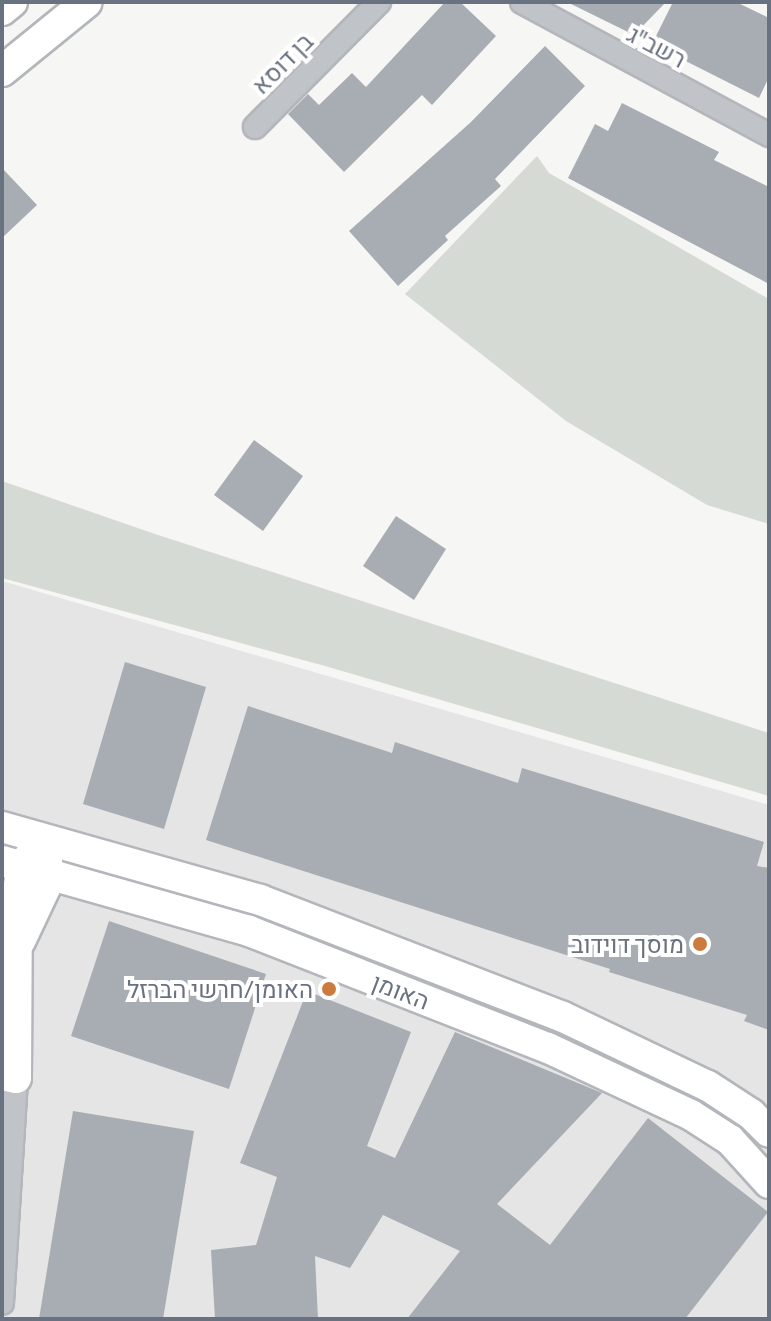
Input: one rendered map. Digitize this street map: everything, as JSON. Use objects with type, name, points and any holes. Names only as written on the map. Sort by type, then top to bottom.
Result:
[{"type":"street","points":[[2,71],[87,2]]},
{"type":"street","name":"רשב\"ג","points":[[522,2],[769,135]]},
{"type":"street","name":"בן דוסא","points":[[255,127],[376,6]]},
{"type":"street","name":"האומן","points":[[2,827],[260,900],[561,1016],[708,1086],[751,1114],[769,1132]]},
{"type":"street","points":[[2,1303],[9,1076],[24,867],[45,838]]},
{"type":"street","name":"האומן","points":[[24,867],[249,931],[548,1048],[691,1115],[730,1140],[769,1183]]},
{"type":"shaded area","points":[[537,156],[549,173],[769,299],[769,524],[707,505],[566,421],[405,294]]},
{"type":"shaded area","points":[[2,481],[155,534],[769,733],[769,796],[325,666],[2,578]]},
{"type":"shaded area","points":[[2,581],[769,805],[769,1319],[2,1319]]},
{"type":"building","points":[[445,2],[460,2],[496,36],[432,105],[422,95],[344,172],[288,114],[308,94],[319,105],[352,73],[366,87]]},
{"type":"building","points":[[567,2],[666,2],[634,35]]},
{"type":"building","points":[[673,2],[736,2],[769,18],[769,77],[759,98],[652,44]]},
{"type":"building","points":[[545,46],[585,86],[495,179],[501,186],[445,236],[448,240],[398,286],[349,231],[471,122]]},
{"type":"building","points":[[622,103],[719,152],[714,160],[769,187],[769,284],[568,178],[595,124],[608,131]]},
{"type":"building","points":[[2,168],[37,205],[2,238]]},
{"type":"building","points":[[254,440],[303,476],[263,531],[214,495]]},
{"type":"building","points":[[396,516],[446,549],[414,600],[363,566]]},
{"type":"building","points":[[125,662],[206,687],[164,829],[83,804]]},
{"type":"building","points":[[248,706],[392,753],[395,742],[518,783],[522,768],[764,842],[757,866],[769,868],[769,1030],[744,1021],[747,1015],[206,840]]},
{"type":"building","points":[[109,921],[266,974],[229,1089],[71,1036]]},
{"type":"building","points":[[307,991],[411,1032],[367,1146],[395,1158],[455,1032],[602,1093],[497,1204],[550,1245],[648,1118],[768,1212],[685,1319],[407,1319],[460,1251],[383,1215],[350,1268],[315,1256],[318,1319],[215,1319],[211,1250],[256,1245],[277,1177],[240,1163]]},
{"type":"building","points":[[73,1111],[194,1131],[163,1319],[39,1319]]},
{"type":"place","name":"מוסך דוידוב","points":[[700,944]]},
{"type":"place","name":"האומן/חרשי הברזל","points":[[329,989]]}]
